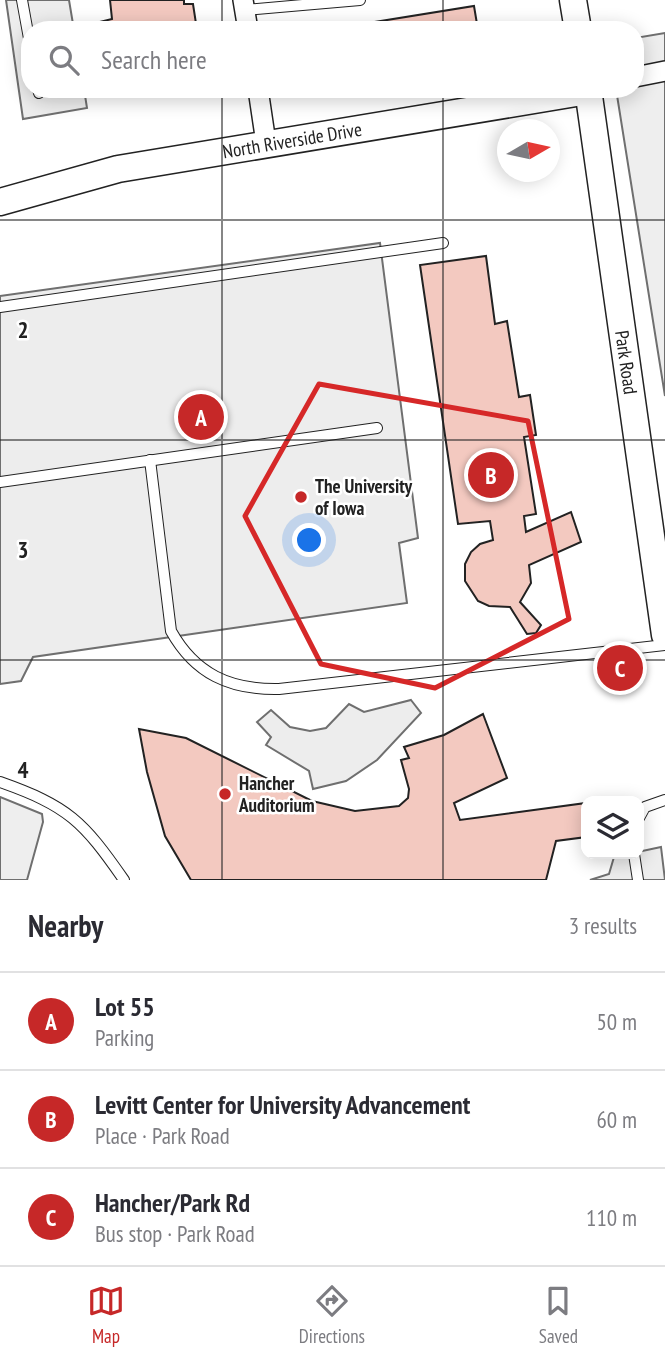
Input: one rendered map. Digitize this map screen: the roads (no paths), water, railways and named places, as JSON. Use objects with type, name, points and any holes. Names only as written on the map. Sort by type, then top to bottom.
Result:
[{"type":"street","points":[[573,0],[576,21]]},
{"type":"street","points":[[644,76],[665,71]]},
{"type":"street","points":[[258,98],[266,143]]},
{"type":"street","name":"North Riverside Drive","points":[[0,202],[118,169],[540,98]]},
{"type":"street","name":"Park Road","points":[[590,98],[665,635]]},
{"type":"lane","points":[[22,0],[26,21]]},
{"type":"lane","points":[[244,5],[360,0]]},
{"type":"lane","points":[[0,307],[443,243]]},
{"type":"lane","points":[[0,482],[377,428]]},
{"type":"lane","points":[[150,460],[153,506],[172,631],[182,650],[216,679],[239,687],[279,689],[665,645]]},
{"type":"lane","points":[[0,782],[54,803],[76,818],[124,880]]},
{"type":"lane","points":[[644,809],[665,800]]},
{"type":"lane","points":[[635,859],[638,880]]},
{"type":"place","name":"Lot 55","points":[[201,417]]},
{"type":"place","name":"Levitt Center for University Advancement","points":[[491,475]]},
{"type":"place","name":"The University of Iowa","points":[[301,497]]},
{"type":"place","name":"Hancher/Park Rd","points":[[620,668]]},
{"type":"place","name":"Hancher Auditorium","points":[[225,794]]}]
